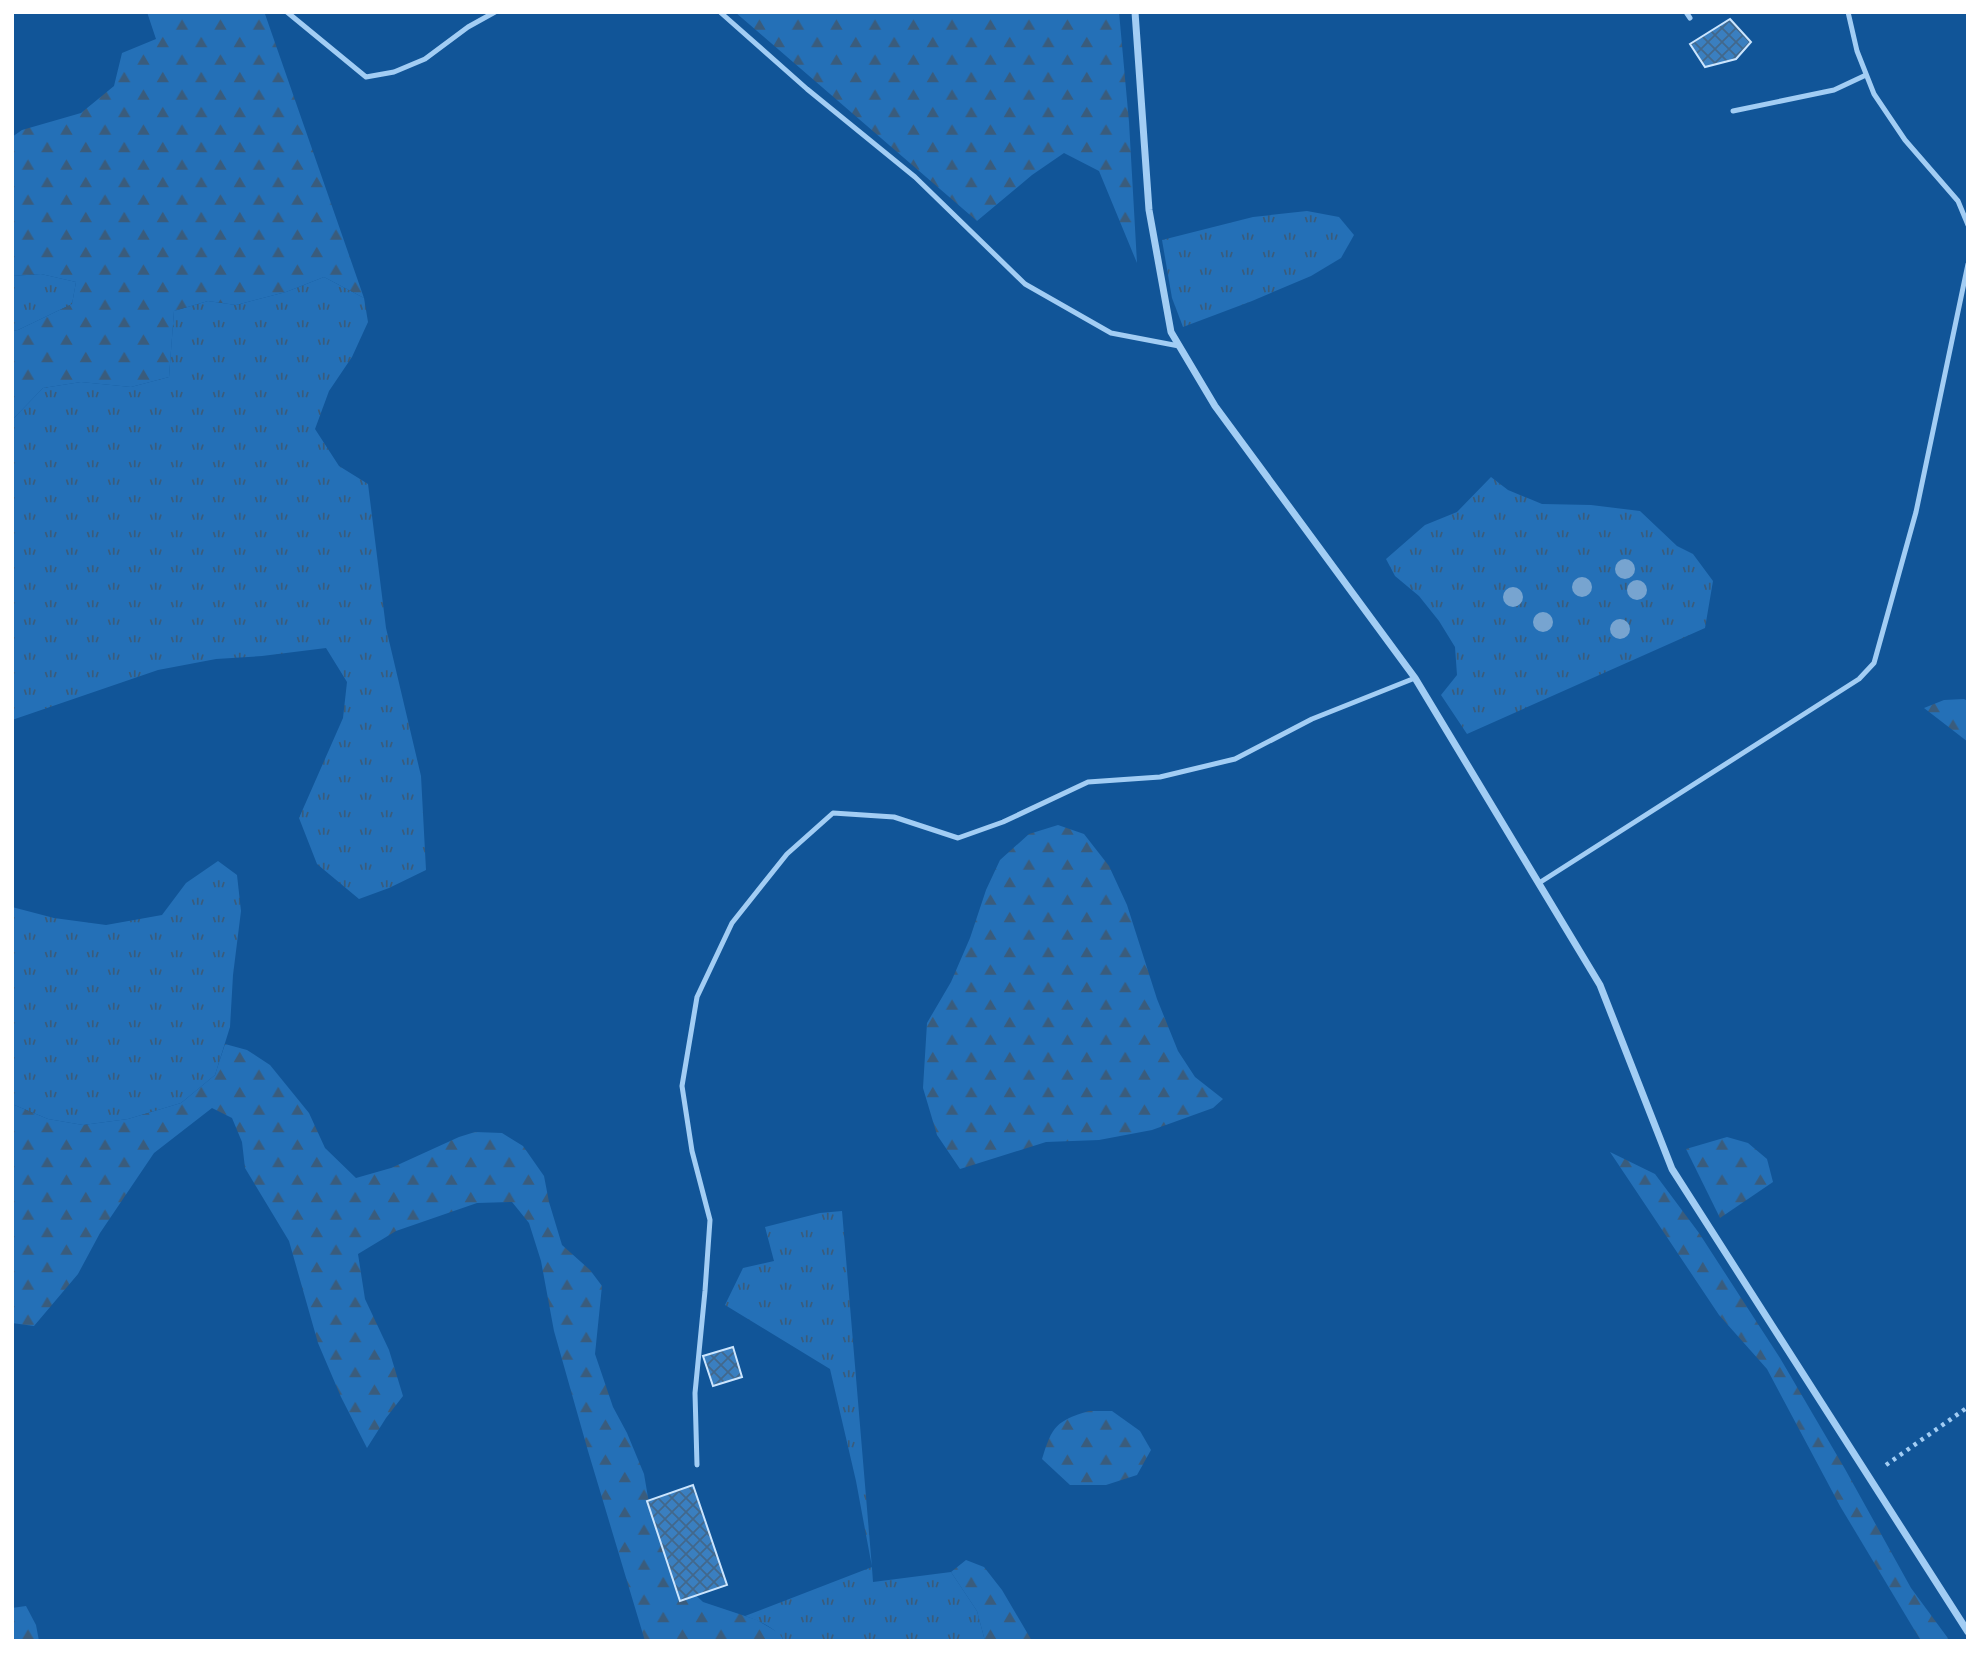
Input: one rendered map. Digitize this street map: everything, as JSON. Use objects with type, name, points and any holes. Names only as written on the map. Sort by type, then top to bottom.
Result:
[{"type":"street","points":[[1135,12],[1149,210],[1171,332],[1215,407],[1415,678],[1600,985],[1672,1169],[1968,1632]]},
{"type":"lane","points":[[288,12],[366,77],[394,72],[425,59],[468,27],[495,12]]},
{"type":"lane","points":[[720,12],[807,89],[915,177],[1025,284],[1111,333],[1179,346]]},
{"type":"lane","points":[[1848,12],[1857,51],[1874,94],[1905,140],[1958,201],[1968,225]]},
{"type":"lane","points":[[1733,111],[1834,90],[1866,75]]},
{"type":"lane","points":[[1539,883],[1859,679],[1874,663],[1916,512],[1968,264]]},
{"type":"lane","points":[[697,1465],[695,1393],[710,1220],[692,1151],[682,1086],[697,997],[732,923],[787,854],[833,813],[894,817],[958,838],[1003,822],[1088,782],[1160,777],[1235,759],[1312,719],[1415,678]]},
{"type":"path","points":[[1870,1476],[1968,1407]]},
{"type":"green space","points":[[147,12],[265,14],[364,298],[324,277],[286,292],[236,305],[208,301],[174,311],[169,377],[131,387],[81,382],[43,388],[12,420],[12,331],[72,304],[76,282],[41,274],[12,276],[12,137],[22,130],[81,113],[114,86],[122,53],[156,39]]},
{"type":"green space","points":[[735,12],[1119,12],[1129,122],[1137,263],[1099,171],[1064,153],[1032,175],[977,221]]},
{"type":"green space","points":[[1307,211],[1339,217],[1354,235],[1341,258],[1311,276],[1183,327],[1172,298],[1162,240],[1253,217]]},
{"type":"green space","points":[[41,274],[76,282],[72,304],[12,331],[12,276]]},
{"type":"green space","points":[[324,277],[364,298],[368,322],[352,357],[329,391],[315,429],[339,466],[368,484],[386,628],[421,776],[426,870],[359,899],[317,864],[299,818],[343,718],[347,682],[326,648],[216,659],[158,670],[12,720],[12,420],[43,388],[81,382],[131,387],[169,377],[174,311],[208,301],[236,305],[286,292]]},
{"type":"green space","points":[[1491,477],[1508,490],[1542,504],[1591,505],[1640,511],[1677,546],[1693,554],[1713,581],[1705,628],[1467,734],[1441,695],[1457,675],[1455,647],[1439,621],[1419,596],[1395,576],[1386,559],[1425,525],[1457,512]]},
{"type":"green space","points":[[1944,700],[1968,701],[1968,742],[1924,708]]},
{"type":"green space","points":[[1058,825],[1084,834],[1109,866],[1127,905],[1157,999],[1178,1051],[1195,1077],[1223,1099],[1213,1108],[1152,1130],[1099,1140],[1046,1142],[960,1169],[937,1135],[923,1088],[927,1023],[951,982],[1000,860],[1029,834]]},
{"type":"green space","points":[[218,861],[237,875],[241,911],[230,1027],[215,1075],[181,1103],[128,1119],[83,1125],[48,1119],[12,1104],[12,907],[54,918],[106,925],[162,915],[186,883]]},
{"type":"green space","points":[[225,1044],[247,1050],[270,1065],[309,1113],[325,1148],[356,1178],[391,1168],[475,1132],[502,1133],[523,1146],[544,1176],[562,1245],[590,1270],[602,1286],[595,1354],[613,1407],[644,1474],[650,1509],[686,1586],[703,1602],[757,1620],[779,1633],[784,1641],[645,1641],[554,1331],[541,1261],[529,1223],[512,1202],[477,1203],[396,1231],[358,1254],[365,1299],[389,1350],[403,1396],[367,1448],[318,1343],[289,1241],[245,1168],[242,1142],[232,1118],[212,1108],[154,1153],[100,1233],[78,1274],[34,1326],[12,1323],[12,1104],[48,1119],[83,1125],[128,1119],[181,1103],[215,1075]]},
{"type":"green space","points":[[1727,1137],[1748,1143],[1767,1159],[1773,1182],[1720,1218],[1686,1149]]},
{"type":"green space","points":[[1610,1152],[1655,1174],[1699,1233],[1780,1358],[1911,1588],[1950,1641],[1921,1641],[1840,1506],[1767,1369],[1719,1315]]},
{"type":"green space","points":[[842,1211],[872,1566],[830,1369],[725,1305],[743,1268],[774,1261],[765,1227],[820,1213]]},
{"type":"green space","points":[[1089,1411],[1112,1411],[1140,1431],[1151,1450],[1137,1475],[1106,1485],[1070,1485],[1042,1459],[1057,1426],[1069,1418]]},
{"type":"green space","points":[[966,1560],[984,1567],[1002,1590],[1032,1641],[985,1641],[977,1611],[951,1572]]},
{"type":"green space","points":[[872,1567],[873,1582],[951,1572],[977,1611],[985,1641],[784,1641],[772,1628],[745,1616]]},
{"type":"green space","points":[[26,1606],[36,1625],[39,1641],[12,1641],[12,1608]]},
{"type":"building","points":[[1730,19],[1751,42],[1736,59],[1705,67],[1690,44]]},
{"type":"building","points":[[733,1347],[742,1377],[713,1386],[703,1356]]},
{"type":"building","points":[[693,1485],[727,1585],[680,1601],[647,1501]]}]
